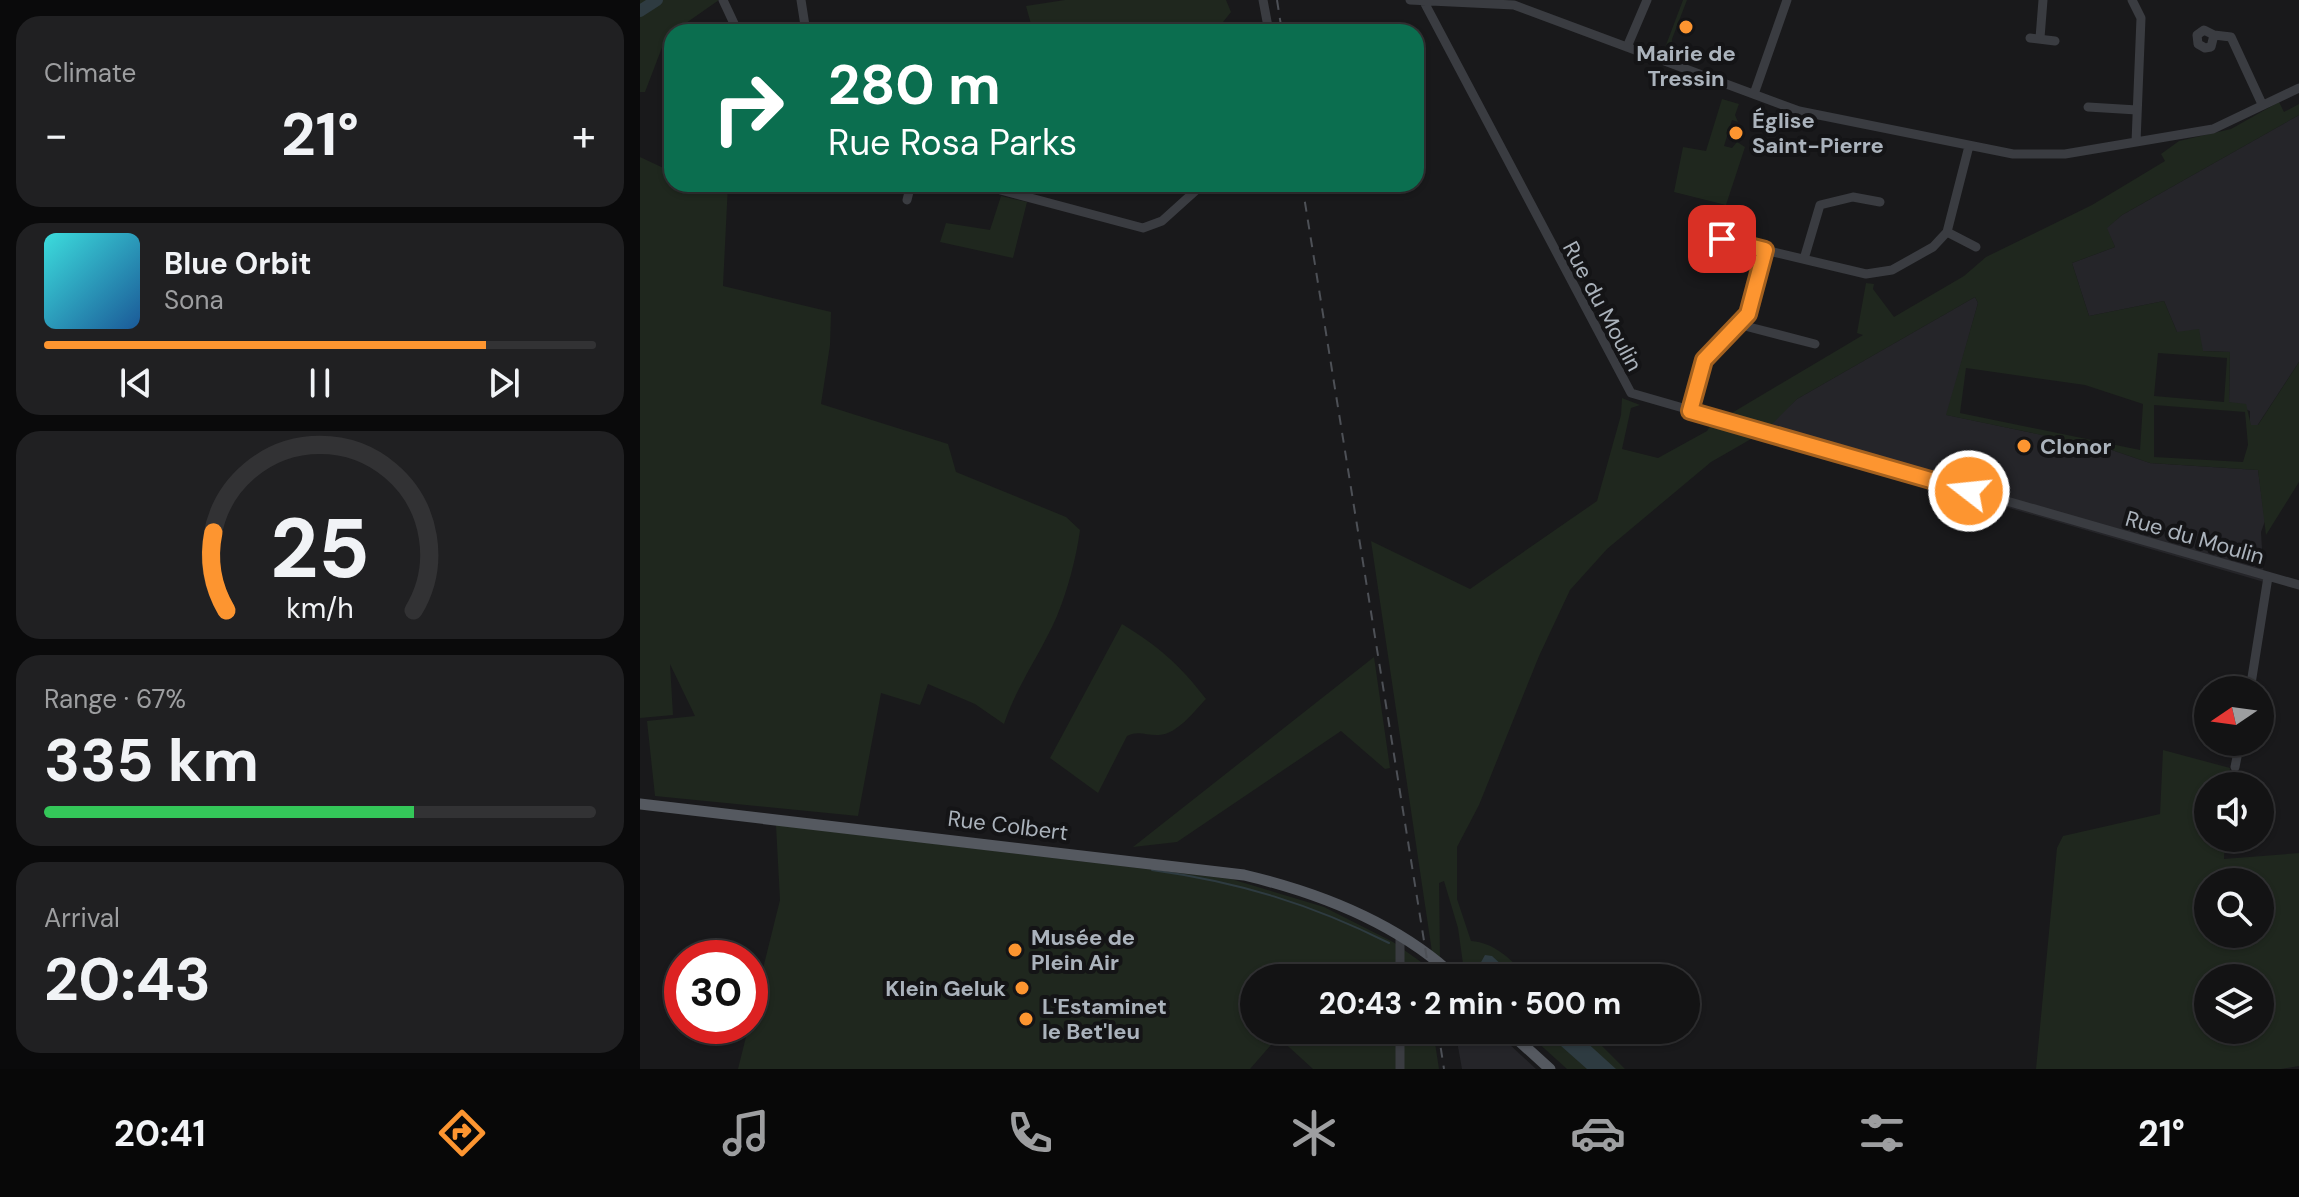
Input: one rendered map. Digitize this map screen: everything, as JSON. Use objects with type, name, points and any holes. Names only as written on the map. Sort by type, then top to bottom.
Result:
[{"type":"main road","name":"Rue Colbert","points":[[641,805],[1212,869],[1293,888],[1361,917],[1425,951],[1440,964]]},
{"type":"main road","name":"Rue Colbert","points":[[1400,938],[1431,964]]},
{"type":"main road","points":[[1522,1044],[1550,1069]]},
{"type":"street","points":[[723,0],[734,24]]},
{"type":"street","points":[[801,0],[805,24]]},
{"type":"street","points":[[1263,0],[1268,24]]},
{"type":"street","points":[[1410,0],[1508,4],[1758,96],[1832,119],[2038,156],[2220,127],[2299,88]]},
{"type":"street","points":[[1627,47],[1646,2],[1634,0]]},
{"type":"street","points":[[2043,0],[2035,38],[2055,41]]},
{"type":"street","points":[[2132,0],[2141,18],[2136,142]]},
{"type":"street","points":[[1758,96],[1785,1]]},
{"type":"street","name":"Rue du Moulin","points":[[1424,2],[1626,388],[1638,396],[2299,585]]},
{"type":"street","points":[[2214,35],[2225,34],[2234,39],[2262,104]]},
{"type":"street","points":[[2088,107],[2137,110]]},
{"type":"street","points":[[1722,239],[1879,275],[1933,247],[1947,232],[1969,146]]},
{"type":"street","points":[[907,200],[909,192]]},
{"type":"street","points":[[1007,192],[1137,228],[1162,221],[1194,192]]},
{"type":"street","points":[[1804,259],[1820,205],[1853,197],[1880,202]]},
{"type":"street","points":[[1947,232],[1976,247]]},
{"type":"street","points":[[1690,411],[1704,360],[1741,325],[1750,310],[1765,250]]},
{"type":"street","points":[[1741,325],[1815,344]]},
{"type":"street","points":[[2252,676],[2268,577]]},
{"type":"street","points":[[2235,767],[2237,756]]},
{"type":"street","points":[[1400,938],[1400,964]]},
{"type":"street","points":[[1400,1044],[1400,1069]]},
{"type":"shaded area","points":[[640,0],[719,0],[685,24],[664,24],[664,42],[645,92],[640,92]]},
{"type":"shaded area","points":[[1065,0],[1226,0],[1231,12],[1221,24],[1031,24],[1026,6]]},
{"type":"shaded area","points":[[1683,0],[1687,0],[1672,39],[1671,56],[1663,53]]},
{"type":"shaded area","points":[[1722,99],[1739,104],[1735,115],[1738,122],[1732,120],[1724,146],[1732,148],[1737,142],[1745,147],[1726,205],[1674,192],[1683,147],[1706,151]]},
{"type":"shaded area","points":[[2279,102],[2284,112],[2299,104],[2299,115],[2122,215],[2107,228],[2115,247],[2072,263],[2089,316],[2164,301],[2177,332],[2199,329],[2203,351],[2230,352],[2229,402],[2246,404],[2251,425],[2258,425],[2299,362],[2299,482],[2266,535],[2258,470],[2150,463],[2109,449],[1946,415],[1978,303],[1975,297],[1797,399],[1768,428],[1725,417],[1863,335],[1857,333],[1866,283],[1874,284],[1873,289],[1894,317],[1964,276],[1986,257],[2092,205],[2165,161],[2161,154],[2179,141],[2231,129]],"holes":[[[2158,353],[2227,358],[2224,402],[2154,396]],[[1966,368],[2085,385],[2143,404],[2140,450],[1960,413]],[[2154,405],[2245,412],[2248,445],[2243,462],[2154,457]]]},
{"type":"shaded area","points":[[2299,115],[2299,362],[2257,426],[2250,425],[2250,411],[2229,402],[2230,352],[2203,351],[2177,332],[2164,301],[2089,316],[2072,263],[2115,247],[2106,228],[2122,215]]},
{"type":"shaded area","points":[[640,157],[664,168],[664,192],[728,192],[723,286],[831,312],[830,345],[821,404],[948,444],[956,472],[1066,517],[1080,530],[1071,574],[1057,616],[1004,724],[975,704],[928,684],[920,705],[881,693],[858,816],[655,796],[647,721],[695,716],[670,664],[673,715],[640,718]]},
{"type":"shaded area","points":[[1001,196],[1027,202],[1013,258],[940,242],[946,223],[990,230]]},
{"type":"shaded area","points":[[1975,297],[1978,303],[1947,415],[2109,449],[2150,463],[2258,470],[2265,521],[2261,532],[2264,582],[1758,435],[1797,399]]},
{"type":"shaded area","points":[[1622,398],[1640,405],[1631,408],[1622,449],[1658,458],[1707,431],[1712,423],[1758,435],[1711,462],[1607,549],[1570,590],[1539,656],[1479,805],[1457,847],[1457,899],[1471,941],[1489,945],[1515,964],[1463,964],[1458,928],[1444,881],[1439,883],[1440,958],[1432,952],[1371,541],[1470,589],[1597,501],[1621,415]]},
{"type":"shaded area","points":[[1122,624],[1168,657],[1206,699],[1173,731],[1159,735],[1139,733],[1127,736],[1098,793],[1050,758]]},
{"type":"shaded area","points":[[1374,657],[1390,768],[1385,769],[1341,731],[1177,842],[1133,847]]},
{"type":"shaded area","points":[[2163,750],[2230,768],[2230,772],[2194,772],[2194,852],[2224,852],[2224,859],[2299,853],[2299,1066],[2281,1069],[2036,1069],[2057,848],[2063,836],[2160,814]]},
{"type":"shaded area","name":"Musée de Plein Air","points":[[776,825],[1231,879],[1324,907],[1393,942],[1421,964],[1240,964],[1240,1044],[1272,1044],[1250,1069],[738,1069],[744,1044],[768,1044],[768,948],[780,900]]},
{"type":"shaded area","points":[[1485,955],[1492,956],[1501,964],[1480,964]]},
{"type":"shaded area","name":"Musée de Plein Air","points":[[1286,1044],[1435,1044],[1439,1069],[1313,1069]]},
{"type":"shaded area","points":[[1458,1044],[1509,1044],[1536,1069],[1462,1069]]},
{"type":"shaded area","points":[[1539,1044],[1600,1044],[1625,1069],[1567,1069]]},
{"type":"shaded area","points":[[1559,1044],[1588,1044],[1616,1069],[1587,1069]]},
{"type":"waterway","points":[[640,11],[657,0]]},
{"type":"waterway","points":[[1152,870],[1274,896],[1389,943]]},
{"type":"railway","points":[[1277,0],[1281,24]]},
{"type":"railway","points":[[1303,192],[1428,964]]},
{"type":"railway","points":[[1440,1044],[1444,1069]]},
{"type":"place","name":"Mairie de Tressin","points":[[1686,27]]},
{"type":"place","name":"Église Saint-Pierre","points":[[1736,133]]},
{"type":"place","name":"Clonor","points":[[2024,446]]},
{"type":"place","name":"Musée de Plein Air","points":[[1015,950]]},
{"type":"place","name":"Klein Geluk","points":[[1022,988]]},
{"type":"place","name":"L'Estaminet le Bet'leu","points":[[1026,1019]]},
{"type":"route","points":[[1722,239],[1765,250],[1748,314],[1741,325],[1715,346],[1704,360],[1690,411],[1969,491]]}]
